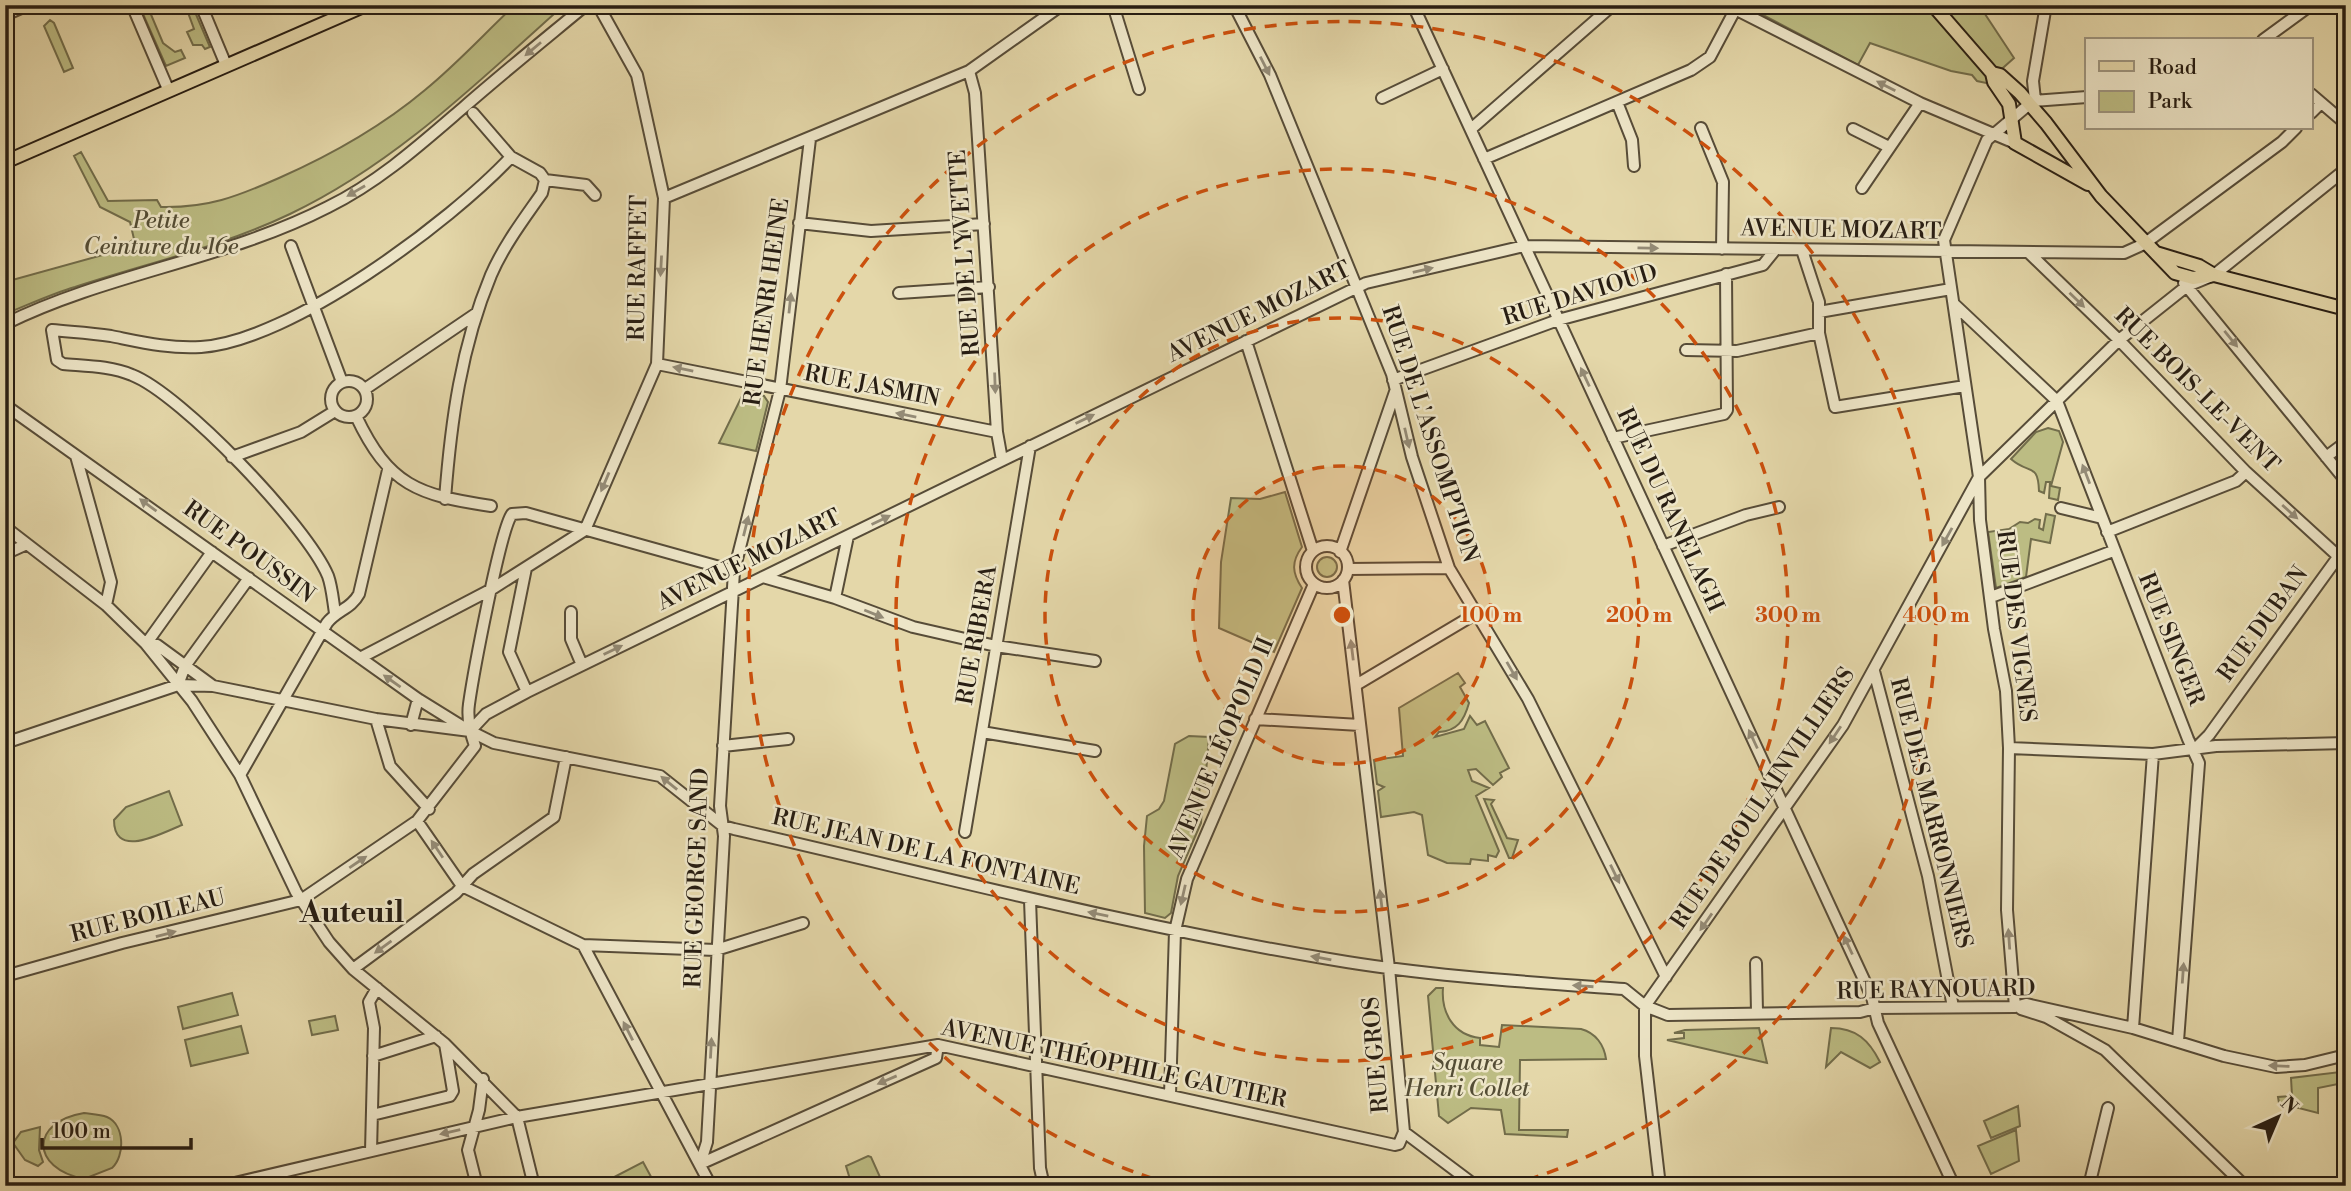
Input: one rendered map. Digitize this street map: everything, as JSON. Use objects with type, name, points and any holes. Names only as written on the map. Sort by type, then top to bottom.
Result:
[{"type":"main road","points":[[5,162],[167,89],[366,5]]},
{"type":"main road","points":[[1933,5],[1992,73],[1994,82],[2006,95],[2015,143],[2077,176],[2101,196]]},
{"type":"main road","points":[[1992,73],[2000,75],[2032,102],[2101,196],[2148,248],[2175,273],[2193,278],[2214,275]]},
{"type":"main road","points":[[2148,248],[2199,266],[2214,275],[2346,309]]},
{"type":"street","points":[[5,15],[28,5]]},
{"type":"street","points":[[132,5],[167,89]]},
{"type":"street","points":[[201,5],[226,65]]},
{"type":"street","points":[[5,324],[68,296],[229,250],[329,207],[366,186],[413,151],[586,5]]},
{"type":"street","name":"RUE RAFFET","points":[[585,530],[657,364],[664,198],[637,75],[598,5]]},
{"type":"street","points":[[664,198],[969,71],[1062,5]]},
{"type":"street","points":[[1112,5],[1139,89]]},
{"type":"street","name":"RUE DE L'ASSOMPTION","points":[[1234,5],[1270,75],[1395,385],[1412,457],[1449,568],[1528,699],[1667,976]]},
{"type":"street","name":"RUE DU RANELAGH","points":[[1413,5],[1785,809],[1875,1008],[1878,1023],[1954,1186]]},
{"type":"street","points":[[1471,130],[1613,5]]},
{"type":"street","points":[[2032,102],[2046,5]]},
{"type":"street","points":[[2266,38],[2311,5]]},
{"type":"street","points":[[1484,159],[1690,70],[1710,57],[1731,8],[1920,103],[2015,143]]},
{"type":"street","points":[[1382,98],[1443,69]]},
{"type":"street","name":"RUE DE L'YVETTE","points":[[969,71],[975,93],[997,432],[1002,460]]},
{"type":"street","points":[[2312,95],[2346,124]]},
{"type":"street","points":[[1945,252],[1944,240],[1987,139],[2032,102],[2085,97]]},
{"type":"street","points":[[1617,102],[1632,140],[1634,166]]},
{"type":"street","points":[[1862,188],[1920,103]]},
{"type":"street","points":[[2312,112],[2321,103]]},
{"type":"street","points":[[473,113],[511,157],[540,173],[545,180],[586,185],[595,195]]},
{"type":"street","points":[[1701,128],[1723,182],[1722,249]]},
{"type":"street","points":[[1853,129],[1889,147]]},
{"type":"street","points":[[2148,248],[2294,130]]},
{"type":"street","name":"RUE HENRI HEINE","points":[[732,593],[734,571],[780,390],[810,139]]},
{"type":"street","points":[[332,616],[328,577],[315,554],[293,521],[232,457],[176,404],[132,375],[111,369],[63,364],[57,360],[52,330],[108,336],[169,348],[204,347],[244,337],[314,306],[355,282],[467,200],[511,157]]},
{"type":"street","name":"RUE DE BOULAINVILLIERS","points":[[1645,1006],[1843,725],[1979,477],[2119,340],[2188,286],[2214,275],[2346,169]]},
{"type":"street","points":[[445,499],[458,378],[477,313],[492,273],[542,193],[545,180]]},
{"type":"street","points":[[799,223],[872,231],[984,223]]},
{"type":"street","points":[[291,246],[342,382]]},
{"type":"street","name":"AVENUE MOZART","points":[[470,731],[486,714],[527,692],[1357,286],[1524,246],[2124,253],[2148,248]]},
{"type":"street","name":"RUE DAVIOUD","points":[[1395,385],[1558,320],[1763,265],[1775,250]]},
{"type":"street","points":[[1802,250],[1819,302],[1819,333],[1835,407],[1965,386]]},
{"type":"street","name":"RUE DES VIGNES","points":[[1945,252],[1979,477],[1980,520],[2006,691],[2010,748],[2007,910],[2015,1007]]},
{"type":"street","name":"RUE BOIS-LE-VENT","points":[[2028,252],[2119,340],[2246,472],[2338,556]]},
{"type":"street","points":[[2175,273],[2346,481]]},
{"type":"street","points":[[1613,438],[1724,414],[1727,410],[1726,274]]},
{"type":"street","points":[[900,293],[989,287]]},
{"type":"street","points":[[1819,312],[1951,289]]},
{"type":"street","name":"RUE SINGER","points":[[1954,304],[2057,401],[2113,551],[2188,739],[2195,749],[2199,763],[2178,1041]]},
{"type":"street","points":[[365,389],[477,313]]},
{"type":"street","points":[[1686,350],[1727,351],[1819,333]]},
{"type":"street","points":[[1246,341],[1313,551],[1306,569],[1314,584],[1328,588],[1343,580],[1348,569],[1340,552],[1329,547],[1313,551]]},
{"type":"street","name":"RUE JASMIN","points":[[657,364],[997,432]]},
{"type":"street","points":[[355,381],[365,389],[367,404],[356,416],[345,417],[335,411],[331,395],[342,382],[355,381]]},
{"type":"street","points":[[1340,552],[1395,385]]},
{"type":"street","name":"RUE POUSSIN","points":[[5,405],[418,699],[470,731]]},
{"type":"street","points":[[232,457],[301,432],[335,411]]},
{"type":"street","points":[[356,416],[370,446],[388,470],[421,491],[445,499],[491,506]]},
{"type":"street","points":[[2326,457],[2346,442]]},
{"type":"street","name":"RUE RIBERA","points":[[965,832],[1030,446]]},
{"type":"street","points":[[76,456],[111,582],[106,605]]},
{"type":"street","points":[[240,775],[322,631],[332,616],[348,608],[359,594],[388,470]]},
{"type":"street","points":[[2107,532],[2236,481],[2246,472]]},
{"type":"street","points":[[1663,546],[1745,515],[1779,507]]},
{"type":"street","points":[[2061,508],[2102,518]]},
{"type":"street","points":[[301,900],[418,821],[475,746],[470,731],[469,706],[492,589],[506,528],[512,514],[526,513],[734,571]]},
{"type":"street","points":[[5,527],[106,605],[146,644],[192,701],[240,775],[301,900],[328,943],[354,969],[445,1044],[483,1079],[517,1117],[534,1186]]},
{"type":"street","points":[[360,658],[492,589],[585,530]]},
{"type":"street","points":[[835,598],[848,536]]},
{"type":"street","points":[[5,554],[27,544]]},
{"type":"street","name":"RUE DUBAN","points":[[2195,749],[2209,735],[2346,546]]},
{"type":"street","points":[[1991,597],[2113,551]]},
{"type":"street","points":[[146,644],[212,552]]},
{"type":"street","points":[[526,568],[509,652],[527,692]]},
{"type":"street","points":[[1348,569],[1449,568]]},
{"type":"street","points":[[763,577],[835,598],[901,624],[996,646],[1096,661]]},
{"type":"street","points":[[5,743],[177,685],[186,666],[249,578]]},
{"type":"street","name":"RUE GROS","points":[[1343,580],[1389,968],[1405,1132],[1476,1186]]},
{"type":"street","name":"AVENUE LÉOPOLD II","points":[[1170,1095],[1175,931],[1187,878],[1314,584]]},
{"type":"street","name":"RUE GEORGE SAND","points":[[700,1164],[707,1142],[723,826],[720,806],[732,593]]},
{"type":"street","points":[[571,612],[570,639],[582,665]]},
{"type":"street","points":[[1356,685],[1477,613]]},
{"type":"street","points":[[146,644],[157,645],[213,687]]},
{"type":"street","name":"RUE DES MARRONNIERS","points":[[1874,671],[1928,876],[1953,1007]]},
{"type":"street","name":"RUE JEAN DE LA FONTAINE","points":[[177,685],[213,687],[411,725],[470,731],[494,743],[660,776],[723,826],[1030,900],[1175,931],[1389,968],[1624,989],[1645,1006]]},
{"type":"street","points":[[411,725],[418,699]]},
{"type":"street","points":[[376,719],[390,766],[429,809]]},
{"type":"street","points":[[1255,719],[1360,724]]},
{"type":"street","points":[[982,732],[1095,751]]},
{"type":"street","points":[[723,747],[788,739]]},
{"type":"street","points":[[2010,748],[2153,754],[2195,749],[2346,743]]},
{"type":"street","points":[[2133,1028],[2153,754]]},
{"type":"street","points":[[354,969],[462,886],[473,874],[554,817],[566,757]]},
{"type":"street","points":[[418,821],[462,886],[583,944],[716,950],[803,923]]},
{"type":"street","name":"RUE BOILEAU","points":[[5,975],[121,943],[301,900]]},
{"type":"street","points":[[1030,900],[1040,1168],[1044,1186]]},
{"type":"street","points":[[583,944],[711,1186]]},
{"type":"street","points":[[1756,963],[1757,1012]]},
{"type":"street","points":[[372,1151],[373,1028],[369,1002],[377,988]]},
{"type":"street","name":"RUE RAYNOUARD","points":[[1645,1006],[1668,1015],[1860,1012],[1875,1008],[2015,1007],[2026,1004],[2133,1028],[2224,1056],[2276,1067],[2305,1065],[2346,1055]]},
{"type":"street","points":[[1645,1006],[1645,1056],[1660,1186]]},
{"type":"street","points":[[2015,1007],[2046,1017],[2105,1050],[2245,1186]]},
{"type":"street","points":[[2039,1007],[2046,1017]]},
{"type":"street","points":[[373,1056],[436,1036]]},
{"type":"street","points":[[372,1115],[450,1096],[453,1091],[445,1044]]},
{"type":"street","points":[[700,1164],[917,1068],[936,1058],[939,1045]]},
{"type":"street","name":"AVENUE THÉOPHILE GAUTIER","points":[[222,1186],[517,1117],[939,1045],[1395,1145],[1399,1144],[1405,1132]]},
{"type":"street","points":[[912,1049],[917,1068]]},
{"type":"street","points":[[477,1186],[468,1150],[483,1079]]},
{"type":"street","points":[[2089,1186],[2108,1108]]},
{"type":"street","points":[[10,1180],[22,1186]]},
{"type":"green space","points":[[139,5],[147,5],[163,43],[175,52],[181,50],[185,58],[166,66]]},
{"type":"green space","points":[[192,5],[210,47],[205,49],[202,45],[193,45],[187,32],[194,29],[186,7]]},
{"type":"green space","name":"Petite Ceinture du 16e","points":[[515,5],[564,5],[434,120],[365,171],[328,194],[238,236],[66,290],[5,314],[5,282],[117,251],[134,239],[130,222],[100,207],[74,156],[81,152],[108,201],[157,200],[161,207],[178,207],[235,196],[318,160],[391,116],[437,80]]},
{"type":"green space","points":[[1744,5],[1979,5],[2014,58],[1986,83],[1977,81],[1972,75],[1951,71],[1870,43],[1858,65]]},
{"type":"green space","points":[[50,20],[54,23],[73,68],[64,72],[44,26]]},
{"type":"green space","points":[[744,392],[764,396],[768,402],[756,451],[719,443]]},
{"type":"green space","points":[[2048,428],[2059,431],[2063,442],[2051,486],[2060,488],[2058,500],[2049,498],[2050,482],[2046,482],[2044,493],[2039,491],[2034,472],[2011,459],[2036,432]]},
{"type":"green space","points":[[1285,492],[1302,547],[1294,568],[1302,588],[1274,652],[1219,628],[1221,562],[1231,498],[1260,499]]},
{"type":"green space","points":[[2046,514],[2055,516],[2050,543],[2031,539],[2026,577],[1996,588],[1988,532],[2009,529],[2020,522],[2028,523],[2035,519],[2040,520],[2039,528],[2043,530]]},
{"type":"green space","points":[[1323,557],[1331,557],[1337,567],[1331,577],[1323,577],[1317,571],[1317,563]]},
{"type":"green space","points":[[1458,673],[1465,683],[1460,687],[1469,703],[1467,709],[1459,724],[1451,730],[1439,732],[1435,737],[1464,729],[1470,716],[1477,725],[1485,721],[1509,768],[1500,773],[1502,777],[1493,785],[1476,769],[1468,770],[1472,781],[1489,788],[1476,796],[1499,851],[1496,857],[1488,855],[1488,861],[1471,859],[1470,864],[1447,863],[1428,855],[1422,815],[1414,812],[1381,817],[1378,791],[1384,787],[1377,784],[1374,760],[1403,756],[1399,708]]},
{"type":"green space","points":[[1189,736],[1209,737],[1205,784],[1200,784],[1198,807],[1202,808],[1201,823],[1178,876],[1171,913],[1165,918],[1145,913],[1144,846],[1147,816],[1159,809],[1164,801],[1175,744]]},
{"type":"green space","points":[[169,791],[182,825],[140,840],[122,839],[116,832],[114,820],[126,807]]},
{"type":"green space","points":[[1484,799],[1494,800],[1491,804],[1507,838],[1518,840],[1512,858],[1509,858]]},
{"type":"green space","name":"Square Henri Collet","points":[[1436,988],[1443,988],[1444,1006],[1451,1021],[1463,1032],[1480,1038],[1480,1045],[1499,1047],[1502,1025],[1581,1029],[1598,1040],[1606,1059],[1520,1060],[1519,1130],[1568,1130],[1567,1137],[1505,1134],[1501,1110],[1471,1108],[1448,1123],[1439,1116],[1428,996]]},
{"type":"green space","points":[[232,993],[238,1015],[183,1029],[178,1007]]},
{"type":"green space","points":[[335,1016],[338,1030],[312,1035],[309,1021]]},
{"type":"green space","points":[[241,1026],[248,1053],[191,1066],[185,1040]]},
{"type":"green space","points":[[1759,1028],[1767,1063],[1667,1040],[1684,1038],[1684,1033],[1674,1033],[1685,1030]]},
{"type":"green space","points":[[1831,1028],[1848,1030],[1861,1037],[1880,1062],[1870,1068],[1841,1052],[1826,1067]]},
{"type":"green space","points":[[2340,1072],[2343,1083],[2318,1088],[2318,1113],[2279,1103],[2278,1097],[2292,1096],[2291,1078]]},
{"type":"green space","points":[[2018,1106],[2020,1126],[1991,1138],[1984,1121]]},
{"type":"green space","points":[[84,1113],[104,1116],[113,1121],[120,1133],[121,1149],[112,1168],[84,1179],[66,1173],[54,1165],[46,1156],[44,1145],[46,1135],[54,1126],[66,1118]]},
{"type":"green space","points":[[40,1127],[39,1150],[43,1162],[38,1166],[25,1160],[13,1143],[21,1132]]},
{"type":"green space","points":[[2016,1130],[2019,1161],[1991,1174],[1978,1146]]},
{"type":"green space","points":[[871,1157],[884,1186],[852,1186],[846,1166]]},
{"type":"green space","points":[[643,1162],[656,1186],[597,1186]]},
{"type":"district","name":"Auteuil","points":[[352,913]]}]
